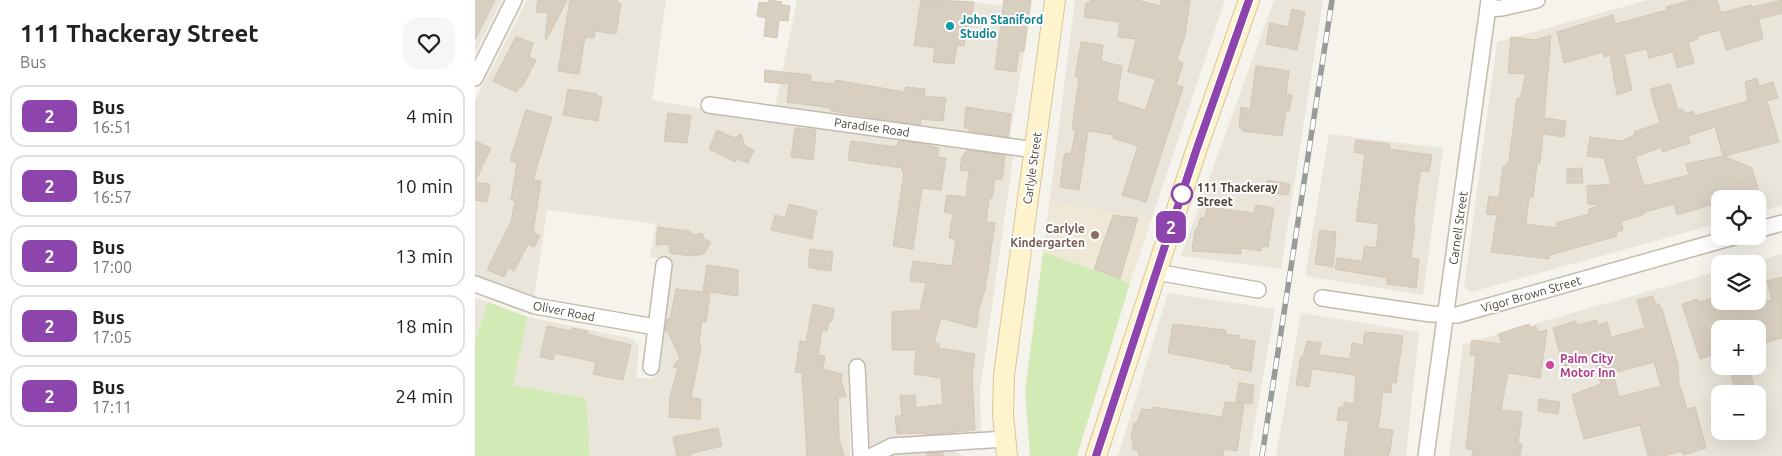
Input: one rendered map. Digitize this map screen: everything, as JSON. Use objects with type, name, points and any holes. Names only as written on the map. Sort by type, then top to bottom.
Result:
[{"type":"main road","name":"Carlyle Street","points":[[1007,448],[1003,415],[1004,375],[1055,0]]},
{"type":"main road","points":[[1096,456],[1156,272],[1249,0]]},
{"type":"street","points":[[475,78],[514,0]]},
{"type":"street","points":[[1488,4],[1502,8],[1537,0]]},
{"type":"street","name":"Carnell Street","points":[[1426,456],[1488,4]]},
{"type":"street","name":"Paradise Road","points":[[709,105],[1035,150]]},
{"type":"street","points":[[1766,227],[1782,223]]},
{"type":"street","name":"Vigor Brown Street","points":[[1322,298],[1457,315],[1711,243]]},
{"type":"street","points":[[651,367],[664,265]]},
{"type":"street","points":[[1156,272],[1258,290]]},
{"type":"street","name":"Oliver Road","points":[[475,284],[535,306],[655,327]]},
{"type":"street","points":[[857,367],[861,456]]},
{"type":"street","points":[[873,456],[892,446],[1007,448]]},
{"type":"shaded area","points":[[475,0],[502,0],[475,54]]},
{"type":"shaded area","points":[[527,0],[666,0],[652,100],[772,122],[1014,152],[980,390],[981,433],[867,449],[865,363],[848,362],[850,456],[590,456],[586,398],[513,385],[528,317],[633,339],[639,347],[636,378],[654,378],[672,260],[650,257],[656,224],[547,210],[534,298],[511,293],[475,280],[475,100]]},
{"type":"shaded area","points":[[797,0],[962,0],[1031,10],[1008,149],[773,119]]},
{"type":"shaded area","points":[[1075,0],[1225,0],[1130,283],[1043,252]]},
{"type":"shaded area","points":[[1274,0],[1323,0],[1281,269],[1181,256]]},
{"type":"shaded area","points":[[1648,0],[1782,0],[1782,205],[1766,210],[1766,190],[1711,190],[1711,225],[1471,292],[1464,287],[1497,42]]},
{"type":"shaded area","points":[[1329,134],[1443,148],[1423,295],[1305,276]]},
{"type":"shaded area","name":"Carlyle Kindergarten","points":[[1051,201],[1150,219],[1130,283],[1043,252]]},
{"type":"shaded area","points":[[1782,254],[1782,456],[1449,456],[1463,344],[1711,274],[1711,310],[1766,310],[1766,259]]},
{"type":"shaded area","points":[[1168,293],[1275,309],[1249,456],[1118,456]]},
{"type":"shaded area","points":[[475,298],[488,302],[475,341]]},
{"type":"shaded area","points":[[1301,313],[1419,332],[1406,456],[1276,456]]},
{"type":"shaded area","points":[[951,448],[963,456],[886,456],[891,452]]},
{"type":"green space","points":[[1043,252],[1130,283],[1077,456],[1030,456],[1025,391]]},
{"type":"green space","points":[[488,302],[528,317],[513,385],[586,398],[590,456],[475,456],[475,341]]},
{"type":"building","points":[[475,0],[495,0],[475,40]]},
{"type":"building","points":[[538,0],[567,0],[547,39],[545,39],[548,13],[536,12]]},
{"type":"building","points":[[570,0],[617,0],[617,3],[621,4],[616,34],[595,31],[594,38],[585,37],[579,74],[558,71]]},
{"type":"building","points":[[769,0],[782,2],[781,5],[790,6],[788,21],[779,20],[777,38],[764,36],[766,18],[757,16],[759,2],[768,3]]},
{"type":"building","points":[[921,0],[974,2],[967,39],[965,38],[964,46],[957,45],[954,64],[933,62],[935,48],[914,45]]},
{"type":"building","points":[[1004,0],[1031,0],[1024,51],[1019,51],[1016,72],[995,69]]},
{"type":"building","points":[[1090,0],[1137,0],[1161,6],[1161,0],[1190,0],[1185,36],[1177,60],[1183,63],[1176,85],[1183,87],[1146,202],[1122,195],[1138,146],[1113,138],[1114,135],[1088,131],[1079,190],[1060,187],[1064,156],[1066,153],[1071,154],[1076,129],[1072,129],[1079,78],[1075,77],[1081,42],[1103,45],[1101,61],[1122,66],[1117,101],[1145,110],[1156,79],[1128,72],[1136,39],[1118,37],[1120,22],[1084,17],[1086,3],[1090,3]]},
{"type":"building","points":[[1691,0],[1717,0],[1721,13],[1751,5],[1752,7],[1782,0],[1782,13],[1759,19],[1763,39],[1726,50],[1720,30],[1697,36],[1698,39],[1688,42],[1694,63],[1677,68],[1673,52],[1649,58],[1647,49],[1624,54],[1632,90],[1617,95],[1610,55],[1604,57],[1603,52],[1564,63],[1557,32],[1613,15],[1615,24],[1667,10],[1666,7]]},
{"type":"building","points":[[1292,9],[1305,12],[1297,50],[1266,44],[1270,23],[1288,27]]},
{"type":"building","points":[[1551,35],[1544,118],[1566,121],[1564,137],[1543,134],[1540,163],[1537,163],[1533,197],[1529,197],[1526,224],[1558,228],[1556,223],[1589,214],[1589,209],[1602,205],[1588,204],[1587,186],[1611,184],[1604,158],[1587,156],[1590,137],[1621,141],[1635,135],[1634,132],[1660,123],[1650,89],[1670,84],[1678,110],[1683,109],[1685,114],[1693,111],[1695,116],[1748,101],[1745,82],[1757,78],[1759,86],[1773,82],[1778,98],[1767,101],[1779,142],[1724,156],[1752,168],[1759,190],[1711,190],[1711,205],[1677,215],[1674,204],[1642,213],[1643,215],[1621,221],[1623,230],[1616,232],[1617,236],[1550,255],[1549,259],[1491,252],[1497,215],[1486,214],[1489,196],[1499,198],[1503,166],[1506,166],[1509,160],[1517,98],[1520,98],[1526,74],[1508,73],[1511,37],[1535,40]],"holes":[[[1715,127],[1723,156],[1686,164],[1689,175],[1644,186],[1635,157],[1662,147],[1663,152],[1690,143],[1688,136]]]},
{"type":"building","points":[[516,37],[533,43],[529,57],[536,60],[522,87],[520,86],[517,92],[493,81]]},
{"type":"building","points":[[1256,66],[1289,71],[1286,94],[1292,95],[1289,111],[1286,111],[1282,136],[1242,131],[1242,128],[1239,128],[1241,107],[1250,109]]},
{"type":"building","points":[[765,70],[811,75],[810,81],[834,84],[835,80],[905,92],[906,87],[925,89],[924,96],[946,98],[943,121],[921,119],[920,125],[831,111],[831,108],[787,102],[789,84],[764,82]]},
{"type":"building","points":[[568,89],[597,94],[597,96],[602,97],[598,121],[563,115]]},
{"type":"building","points":[[966,107],[1011,114],[1008,137],[969,131],[969,128],[964,128]]},
{"type":"building","points":[[526,110],[552,117],[533,180],[541,181],[533,232],[540,236],[534,247],[528,244],[514,271],[508,268],[504,277],[487,270],[511,222],[515,201],[511,200],[517,163],[511,161],[511,156]]},
{"type":"building","points":[[668,113],[691,116],[687,143],[664,141]]},
{"type":"building","points":[[795,128],[816,130],[813,160],[791,157]]},
{"type":"building","points":[[717,130],[734,138],[741,134],[745,146],[754,150],[748,163],[737,159],[735,162],[709,149]]},
{"type":"building","points":[[1356,140],[1390,144],[1389,149],[1432,155],[1429,172],[1422,171],[1420,173],[1413,224],[1415,224],[1411,258],[1419,259],[1416,288],[1387,284],[1387,278],[1335,269],[1337,258],[1362,261],[1365,246],[1376,248],[1379,224],[1356,221],[1365,154],[1354,152]]},
{"type":"building","points":[[475,141],[491,148],[475,182]]},
{"type":"building","points":[[851,141],[897,147],[898,141],[918,143],[939,148],[938,157],[946,158],[941,190],[922,188],[913,249],[893,246],[904,172],[902,172],[902,168],[848,160]]},
{"type":"building","points":[[967,150],[1005,155],[1002,180],[995,179],[992,198],[989,198],[986,222],[995,223],[985,290],[977,314],[979,315],[976,328],[941,318],[934,343],[939,344],[939,348],[975,354],[972,375],[975,430],[926,435],[926,433],[897,434],[895,416],[902,416],[900,396],[915,395],[916,408],[943,404],[941,378],[914,374],[916,350],[892,350],[892,312],[920,310],[926,283],[910,281],[913,261],[952,266],[956,239],[949,238],[953,214],[944,212],[947,195],[966,197],[969,171],[960,170],[962,157]]},
{"type":"building","points":[[1582,168],[1583,183],[1567,183],[1567,169]]},
{"type":"building","points":[[1267,180],[1290,184],[1288,195],[1265,192]]},
{"type":"building","points":[[475,182],[490,184],[487,202],[475,200]]},
{"type":"building","points":[[789,204],[817,211],[812,239],[771,230],[775,215],[785,218]]},
{"type":"building","points":[[1256,205],[1274,208],[1268,247],[1262,246],[1261,251],[1241,248],[1241,254],[1192,251],[1195,230],[1198,227],[1200,218],[1205,217],[1207,207],[1254,213]]},
{"type":"building","points":[[1113,215],[1138,218],[1120,279],[1094,269]]},
{"type":"building","points":[[658,227],[689,231],[695,235],[702,233],[704,239],[711,242],[704,254],[692,256],[670,253],[669,244],[656,245]]},
{"type":"building","points":[[1320,230],[1336,232],[1333,267],[1315,264]]},
{"type":"building","points":[[810,249],[833,252],[831,271],[810,268],[808,266]]},
{"type":"building","points":[[707,265],[738,270],[738,296],[703,291]]},
{"type":"building","points":[[1782,277],[1782,338],[1766,342],[1766,320],[1711,320],[1711,336],[1709,337],[1711,355],[1700,359],[1682,304],[1698,299],[1699,302],[1711,299],[1711,310],[1766,310],[1766,301],[1772,301],[1767,281]]},
{"type":"building","points":[[676,289],[710,293],[706,322],[702,321],[699,342],[701,347],[691,398],[701,399],[700,419],[669,417],[670,397],[678,368],[673,367],[680,358],[668,332],[665,331],[667,319],[670,319]]},
{"type":"building","points":[[1653,296],[1656,304],[1659,304],[1662,309],[1678,364],[1679,383],[1687,409],[1695,407],[1706,448],[1683,455],[1682,451],[1664,456],[1648,456],[1640,425],[1584,439],[1572,395],[1601,384],[1594,358],[1565,366],[1564,370],[1553,328],[1576,321],[1577,325],[1597,320],[1598,325],[1607,322],[1611,337],[1645,328],[1637,300]],"holes":[[[1654,362],[1661,386],[1619,397],[1613,373]]]},
{"type":"building","points":[[813,304],[834,309],[832,321],[829,321],[827,331],[822,330],[818,355],[825,356],[823,369],[842,374],[841,379],[846,397],[838,397],[839,439],[844,456],[807,456],[802,373],[795,372],[800,341],[806,342]]},
{"type":"building","points":[[1173,324],[1226,330],[1225,334],[1240,336],[1239,339],[1255,341],[1251,371],[1231,368],[1231,365],[1168,353]]},
{"type":"building","points":[[1529,324],[1530,328],[1536,326],[1537,332],[1547,330],[1540,378],[1508,373],[1501,410],[1522,412],[1518,443],[1522,444],[1520,456],[1472,456],[1473,450],[1466,449],[1476,355],[1470,355],[1472,340],[1502,344],[1498,334]]},
{"type":"building","points":[[547,326],[571,331],[572,328],[588,331],[587,334],[631,345],[623,380],[593,374],[596,362],[555,353],[553,360],[540,357]]},
{"type":"building","points":[[1365,333],[1403,336],[1396,383],[1392,382],[1391,393],[1383,392],[1378,428],[1393,430],[1390,451],[1388,456],[1344,456],[1349,421],[1337,420],[1339,407],[1344,407],[1344,402],[1354,404],[1356,375],[1312,369],[1309,387],[1296,385],[1301,356],[1303,357],[1307,341],[1321,343],[1319,355],[1350,359],[1352,343],[1363,345]]},
{"type":"building","points":[[1731,375],[1751,375],[1754,385],[1734,385]]},
{"type":"building","points":[[1239,383],[1254,385],[1252,404],[1236,402]]},
{"type":"building","points":[[1539,399],[1560,402],[1558,414],[1538,411]]},
{"type":"building","points":[[1225,402],[1244,404],[1237,451],[1224,449],[1223,456],[1138,456],[1139,451],[1133,450],[1133,439],[1131,439],[1134,423],[1137,423],[1142,409],[1153,410],[1153,407],[1222,417]]},
{"type":"building","points":[[718,428],[722,446],[689,454],[690,456],[677,456],[673,437]]},
{"type":"building","points":[[943,452],[943,456],[927,456],[927,453]]},
{"type":"railway","points":[[1262,456],[1332,0]]},
{"type":"bus line","name":"2","points":[[1096,456],[1197,148],[1249,0]]},
{"type":"place","name":"John Staniford Studio","points":[[950,26]]},
{"type":"place","name":"111 Thackeray Street","points":[[1182,194]]},
{"type":"place","name":"Carlyle Kindergarten","points":[[1095,235]]},
{"type":"place","name":"Palm City Motor Inn","points":[[1550,365]]}]
